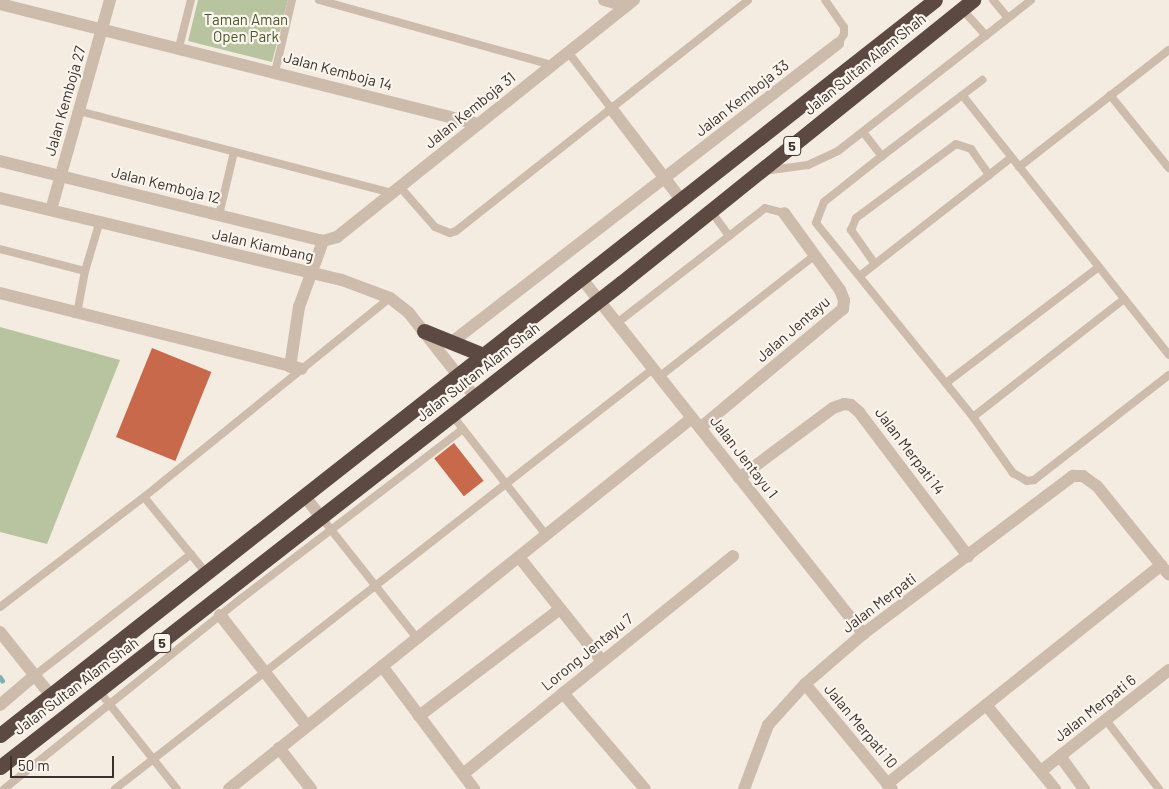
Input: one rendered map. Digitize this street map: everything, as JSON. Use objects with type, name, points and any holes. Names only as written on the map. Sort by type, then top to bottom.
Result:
[{"type":"highway","name":"Jalan Sultan Alam Shah","points":[[0,736],[486,356],[929,2]]},
{"type":"highway","name":"Jalan Sultan Alam Shah","points":[[0,767],[599,300],[968,4]]},
{"type":"highway","points":[[424,331],[486,356]]},
{"type":"street","name":"Jalan Kemboja 27","points":[[51,210],[110,0]]},
{"type":"street","points":[[604,0],[630,3]]},
{"type":"street","name":"Jalan Kemboja 31","points":[[323,241],[337,237],[630,3]]},
{"type":"street","name":"Jalan Kemboja 14","points":[[0,4],[102,27],[478,124]]},
{"type":"street","name":"Jalan Kemboja 33","points":[[452,342],[838,44]]},
{"type":"street","points":[[611,108],[682,200]]},
{"type":"street","name":"Jalan Kemboja 12","points":[[0,161],[323,241]]},
{"type":"street","name":"Jalan Kiambang","points":[[0,198],[99,224],[342,280],[390,298],[409,312],[476,396]]},
{"type":"street","name":"Jalan Jentayu","points":[[229,789],[546,534],[696,423],[843,309],[844,296],[784,213]]},
{"type":"street","points":[[0,293],[296,368],[299,307],[309,272],[323,241]]},
{"type":"street","name":"Jalan Jentayu 1","points":[[582,279],[863,634]]},
{"type":"street","name":"Jalan Merpati 14","points":[[739,478],[839,404],[851,405],[968,556]]},
{"type":"street","name":"Jalan Merpati","points":[[744,789],[768,725],[805,684],[863,634],[1073,476],[1083,476],[1097,486],[1165,570]]},
{"type":"street","points":[[306,498],[321,517]]},
{"type":"street","points":[[519,556],[602,662]]},
{"type":"street","name":"Lorong Jentayu 7","points":[[463,774],[733,556]]},
{"type":"street","points":[[890,786],[986,705],[1165,570]]},
{"type":"street","points":[[419,716],[560,609]]},
{"type":"street","points":[[220,615],[307,726]]},
{"type":"street","points":[[0,632],[51,696]]},
{"type":"street","points":[[382,666],[474,789]]},
{"type":"street","name":"Jalan Merpati 6","points":[[1041,772],[1169,670]]},
{"type":"street","points":[[0,705],[34,676]]},
{"type":"street","name":"Jalan Merpati 10","points":[[805,684],[890,786]]},
{"type":"street","points":[[563,693],[645,789]]},
{"type":"street","points":[[986,705],[1055,789]]},
{"type":"street","points":[[280,748],[311,789]]},
{"type":"street","points":[[1060,756],[1084,789]]},
{"type":"lane","points":[[179,47],[191,0]]},
{"type":"lane","points":[[274,72],[292,0]]},
{"type":"lane","points":[[320,0],[552,65]]},
{"type":"lane","points":[[79,111],[234,152],[396,190],[435,227],[450,233],[748,0]]},
{"type":"lane","points":[[825,0],[844,27],[844,34],[838,44]]},
{"type":"lane","points":[[993,0],[1008,18]]},
{"type":"lane","points":[[761,171],[808,165],[838,151],[1031,0]]},
{"type":"lane","points":[[968,4],[986,36]]},
{"type":"lane","points":[[1019,167],[1169,50]]},
{"type":"lane","points":[[568,52],[611,108]]},
{"type":"lane","points":[[982,80],[824,202],[816,217],[820,231],[861,275],[973,417],[1013,473],[1027,481],[1034,480],[1169,375]]},
{"type":"lane","points":[[963,96],[1169,355]]},
{"type":"lane","points":[[1110,96],[1169,168]]},
{"type":"lane","points":[[863,132],[882,156]]},
{"type":"lane","points":[[875,264],[852,230],[856,218],[956,144],[971,149],[989,175]]},
{"type":"lane","points":[[219,215],[234,152]]},
{"type":"lane","points":[[861,275],[1011,158]]},
{"type":"lane","points":[[617,323],[765,208],[784,213]]},
{"type":"lane","points":[[711,211],[729,236]]},
{"type":"lane","points":[[77,314],[85,272],[99,224]]},
{"type":"lane","points":[[0,249],[85,272]]},
{"type":"lane","points":[[115,789],[506,484],[814,255]]},
{"type":"lane","points":[[946,383],[1099,267]]},
{"type":"lane","points":[[0,607],[144,497],[296,368],[390,298]]},
{"type":"lane","points":[[973,417],[1124,299]]},
{"type":"lane","points":[[452,415],[546,534]]},
{"type":"lane","points":[[4,789],[220,615],[463,429]]},
{"type":"lane","points":[[144,497],[207,574]]},
{"type":"lane","points":[[321,517],[417,638]]},
{"type":"lane","points":[[34,676],[191,554]]},
{"type":"lane","points":[[99,691],[177,789]]},
{"type":"lane","points":[[1106,720],[1159,789]]},
{"type":"green space","name":"Taman Aman Open Park","points":[[198,0],[288,0],[272,62],[188,41]]},
{"type":"green space","points":[[0,327],[120,360],[47,544],[0,532]]},
{"type":"building","points":[[152,348],[211,372],[175,461],[116,437]]},
{"type":"building","points":[[454,443],[484,481],[464,496],[434,458]]}]
